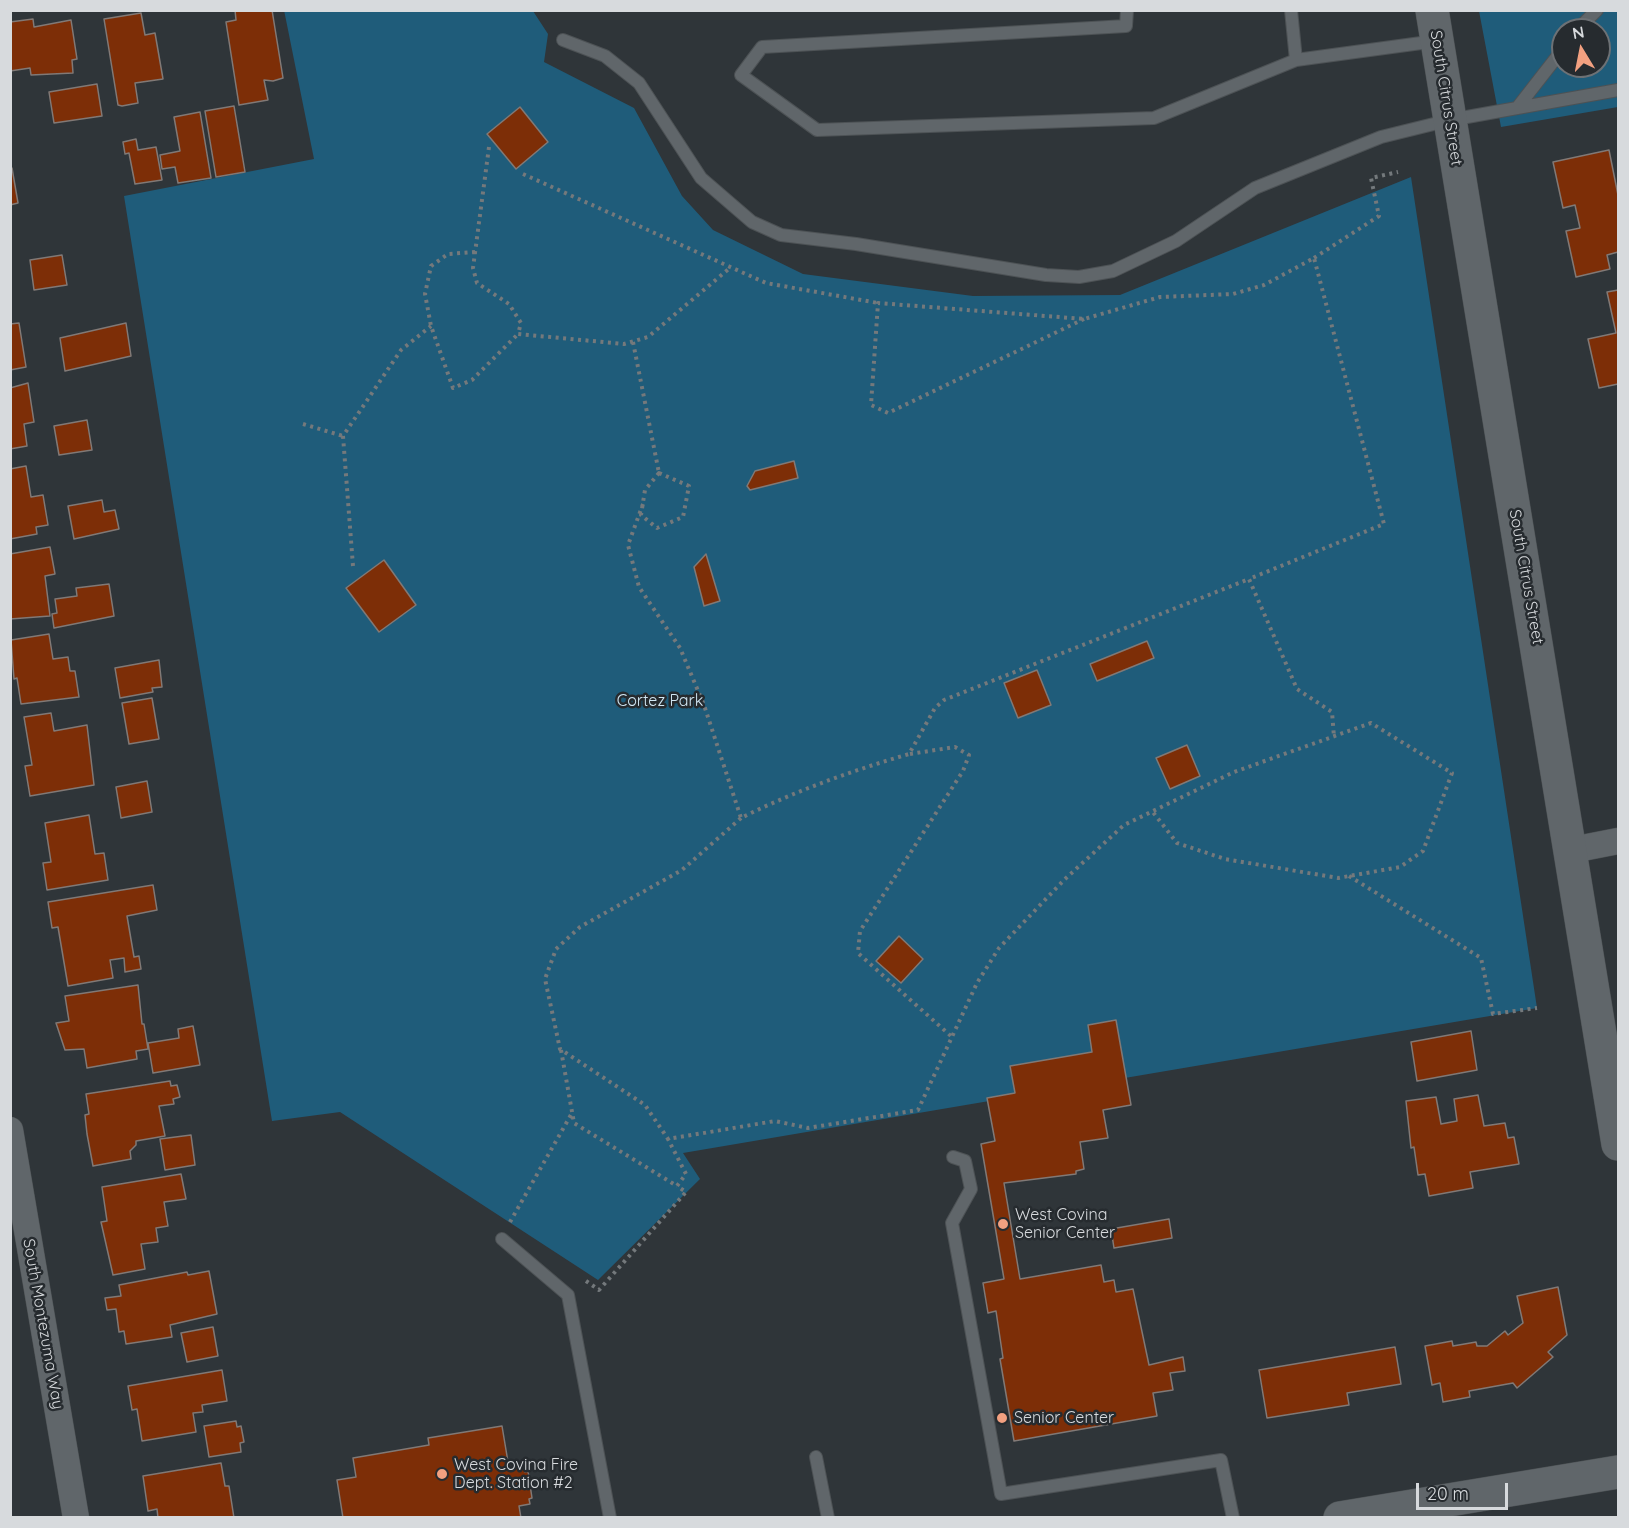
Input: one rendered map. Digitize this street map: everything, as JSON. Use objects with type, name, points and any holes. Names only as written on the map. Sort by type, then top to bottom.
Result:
[{"type":"main road","name":"South Citrus Street","points":[[1434,26],[1572,850],[1618,1144]]},
{"type":"main road","points":[[1340,1518],[1618,1472]]},
{"type":"street","points":[[1572,850],[1618,842]]},
{"type":"street","name":"South Montezuma Way","points":[[10,1130],[76,1518]]},
{"type":"lane","points":[[1127,10],[1126,26],[762,47],[741,75],[817,130],[1154,118],[1296,60],[1434,26]]},
{"type":"lane","points":[[1291,10],[1296,60]]},
{"type":"lane","points":[[563,40],[605,56],[639,83],[701,178],[752,222],[781,235],[856,244],[1046,275],[1079,277],[1113,271],[1176,241],[1255,188],[1381,137],[1450,120],[1618,90]]},
{"type":"lane","points":[[1517,108],[1551,64]]},
{"type":"lane","points":[[953,1157],[965,1161],[971,1189],[952,1223],[1001,1494],[1221,1460],[1233,1518]]},
{"type":"lane","points":[[502,1239],[568,1295],[610,1518]]},
{"type":"lane","points":[[816,1456],[828,1518]]},
{"type":"path","points":[[475,252],[448,254],[430,266],[425,294],[431,326],[453,388],[472,380],[518,334],[521,323],[509,304],[477,283],[473,268],[489,147]]},
{"type":"path","points":[[878,303],[871,405],[888,413],[1084,319],[1160,297],[1233,294],[1264,285],[1314,258],[1379,216],[1371,178],[1398,172]]},
{"type":"path","points":[[523,174],[766,283],[878,303],[1084,319]]},
{"type":"path","points":[[909,754],[935,708],[944,700],[1383,524],[1314,258]]},
{"type":"path","points":[[518,334],[624,345],[648,337],[731,267]]},
{"type":"path","points":[[353,566],[343,436],[401,350],[431,326]]},
{"type":"path","points":[[633,342],[659,473]]},
{"type":"path","points":[[303,424],[343,436]]},
{"type":"path","points":[[659,473],[689,486],[683,517],[657,528],[641,515],[645,490],[659,473]]},
{"type":"path","points":[[643,504],[628,545],[639,587],[680,648],[704,705],[741,818]]},
{"type":"path","points":[[1249,579],[1297,689],[1332,712],[1334,737]]},
{"type":"path","points":[[668,1139],[775,1121],[808,1128],[918,1110],[977,982],[999,948],[1065,879],[1124,825],[1152,811],[1234,772],[1371,723],[1452,773],[1423,851],[1400,867],[1338,878],[1225,859],[1177,843],[1152,811]]},
{"type":"path","points":[[581,1277],[599,1290],[686,1192],[574,1124],[561,1049],[545,979],[556,949],[580,927],[682,870],[741,818],[850,771],[909,754],[955,747],[969,755],[963,771],[860,931],[858,953],[952,1037]]},
{"type":"path","points":[[1348,876],[1481,958],[1493,1014],[1537,1008]]},
{"type":"path","points":[[561,1049],[645,1105],[668,1139],[686,1174],[676,1186]]},
{"type":"path","points":[[508,1226],[572,1113]]},
{"type":"green space","name":"Cortez Park","points":[[284,10],[533,11],[548,34],[544,62],[634,108],[682,196],[713,230],[803,274],[973,296],[1120,295],[1411,177],[1537,1008],[683,1153],[700,1179],[598,1280],[340,1112],[272,1121],[124,196],[314,159]]},
{"type":"green space","points":[[1479,11],[1618,11],[1618,107],[1501,127]]},
{"type":"building","points":[[235,10],[272,10],[283,78],[273,81],[264,80],[268,100],[239,105],[226,22],[236,20]]},
{"type":"building","points":[[141,13],[145,35],[155,33],[163,79],[135,83],[138,103],[122,106],[118,105],[104,19]]},
{"type":"building","points":[[33,19],[34,27],[71,20],[77,59],[72,60],[73,73],[31,75],[30,68],[10,71],[10,22]]},
{"type":"building","points":[[97,84],[102,116],[54,123],[49,92]]},
{"type":"building","points":[[234,106],[245,172],[216,177],[205,111]]},
{"type":"building","points":[[520,107],[548,142],[516,169],[487,134]]},
{"type":"building","points":[[200,112],[211,178],[178,183],[175,167],[162,169],[160,155],[180,151],[174,117]]},
{"type":"building","points":[[136,139],[138,150],[156,147],[162,180],[135,184],[129,153],[125,154],[123,142]]},
{"type":"building","points":[[1609,150],[1618,195],[1618,252],[1607,255],[1610,269],[1576,277],[1566,231],[1580,228],[1575,205],[1563,208],[1553,162]]},
{"type":"building","points":[[12,168],[18,203],[10,205],[10,169]]},
{"type":"building","points":[[62,255],[67,285],[34,290],[30,260]]},
{"type":"building","points":[[1618,290],[1618,384],[1599,388],[1588,339],[1616,333],[1607,292]]},
{"type":"building","points":[[19,323],[26,367],[10,370],[10,324]]},
{"type":"building","points":[[126,323],[131,356],[65,371],[60,338]]},
{"type":"building","points":[[28,383],[34,422],[24,424],[27,446],[10,449],[10,388]]},
{"type":"building","points":[[87,420],[92,450],[59,455],[54,426]]},
{"type":"building","points":[[794,461],[798,478],[750,490],[747,486],[755,471]]},
{"type":"building","points":[[26,466],[31,497],[43,495],[48,525],[36,527],[37,534],[10,539],[10,469]]},
{"type":"building","points":[[102,500],[104,512],[115,510],[119,529],[74,539],[68,506]]},
{"type":"building","points":[[50,547],[55,574],[45,576],[50,616],[10,619],[10,554]]},
{"type":"building","points":[[706,554],[720,601],[704,606],[694,567]]},
{"type":"building","points":[[384,560],[416,605],[379,632],[346,588]]},
{"type":"building","points":[[109,584],[114,616],[54,628],[52,614],[57,613],[55,599],[77,596],[76,588]]},
{"type":"building","points":[[49,634],[53,659],[68,657],[70,671],[75,671],[79,697],[21,704],[17,678],[14,679],[11,640]]},
{"type":"building","points":[[1147,641],[1154,658],[1097,681],[1090,664]]},
{"type":"building","points":[[159,660],[162,687],[152,688],[153,692],[120,698],[115,668]]},
{"type":"building","points":[[1037,670],[1051,705],[1018,718],[1004,683]]},
{"type":"building","points":[[152,698],[159,739],[129,744],[122,703]]},
{"type":"building","points":[[51,713],[54,731],[87,725],[94,785],[30,796],[25,766],[32,765],[24,717]]},
{"type":"building","points":[[1187,745],[1200,776],[1170,789],[1156,758]]},
{"type":"building","points":[[147,781],[152,812],[121,818],[116,787]]},
{"type":"building","points":[[89,815],[95,854],[104,853],[108,880],[47,890],[43,863],[51,862],[45,823]]},
{"type":"building","points":[[153,885],[157,910],[127,916],[134,957],[139,956],[141,969],[125,972],[124,958],[110,960],[113,978],[68,986],[58,927],[52,928],[48,902]]},
{"type":"building","points":[[899,936],[923,959],[901,983],[876,961]]},
{"type":"building","points":[[138,985],[142,1024],[144,1024],[148,1049],[136,1051],[137,1059],[87,1068],[84,1049],[65,1050],[56,1023],[69,1021],[65,996]]},
{"type":"building","name":"West Covina Senior Center","points":[[1116,1020],[1131,1105],[1103,1110],[1108,1138],[1080,1142],[1084,1169],[1076,1171],[1076,1174],[1004,1183],[1020,1279],[1101,1265],[1104,1282],[1114,1280],[1116,1292],[1133,1289],[1149,1365],[1183,1357],[1185,1371],[1170,1373],[1173,1390],[1153,1393],[1157,1416],[1014,1441],[1000,1359],[1003,1358],[996,1311],[988,1313],[983,1283],[1004,1279],[981,1144],[995,1141],[987,1098],[1015,1093],[1010,1066],[1092,1052],[1088,1025]]},
{"type":"building","points":[[193,1026],[200,1065],[153,1073],[148,1043],[179,1038],[178,1029]]},
{"type":"building","points":[[1471,1031],[1477,1070],[1417,1081],[1411,1042]]},
{"type":"building","points":[[170,1081],[171,1086],[177,1085],[180,1097],[173,1099],[174,1104],[159,1106],[165,1136],[136,1141],[136,1145],[130,1151],[131,1159],[93,1166],[85,1115],[89,1114],[86,1094]]},
{"type":"building","points":[[1478,1095],[1484,1126],[1505,1123],[1508,1138],[1514,1137],[1519,1164],[1470,1172],[1473,1188],[1429,1196],[1425,1174],[1418,1175],[1414,1147],[1411,1148],[1406,1101],[1436,1097],[1441,1124],[1457,1121],[1454,1099]]},
{"type":"building","points":[[191,1135],[195,1165],[165,1170],[160,1139]]},
{"type":"building","points":[[181,1174],[186,1199],[164,1202],[168,1226],[156,1228],[158,1242],[141,1244],[145,1269],[113,1275],[101,1222],[107,1221],[102,1187]]},
{"type":"building","points":[[1169,1219],[1172,1238],[1114,1248],[1111,1229]]},
{"type":"building","points":[[209,1271],[217,1314],[170,1325],[172,1337],[126,1344],[124,1331],[119,1332],[116,1309],[107,1310],[105,1298],[121,1296],[119,1285],[187,1272],[188,1275]]},
{"type":"building","points":[[1558,1287],[1567,1335],[1548,1352],[1553,1357],[1517,1388],[1513,1383],[1469,1391],[1470,1397],[1443,1402],[1440,1383],[1432,1385],[1425,1346],[1452,1341],[1453,1346],[1476,1342],[1477,1346],[1487,1346],[1505,1331],[1508,1335],[1523,1323],[1517,1296]]},
{"type":"building","points":[[213,1327],[218,1356],[187,1362],[181,1333]]},
{"type":"building","points":[[1395,1347],[1401,1384],[1347,1393],[1349,1405],[1267,1418],[1259,1370]]},
{"type":"building","points":[[222,1370],[227,1401],[202,1405],[203,1412],[193,1413],[196,1432],[142,1441],[137,1409],[132,1410],[128,1386]]},
{"type":"building","points":[[236,1421],[237,1427],[241,1426],[244,1442],[240,1443],[241,1452],[209,1457],[204,1426]]},
{"type":"building","name":"West Covina Fire Dept. Station #2","points":[[502,1426],[509,1468],[524,1466],[525,1472],[528,1471],[532,1498],[529,1499],[530,1504],[519,1506],[521,1518],[343,1518],[337,1480],[356,1477],[353,1458],[429,1445],[428,1438]]},
{"type":"building","points":[[221,1463],[225,1486],[229,1486],[234,1518],[158,1518],[157,1509],[148,1511],[143,1476]]},
{"type":"place","name":"West Covina Senior Center","points":[[1003,1224]]},
{"type":"place","name":"Senior Center","points":[[1002,1418]]},
{"type":"place","name":"West Covina Fire Dept. Station #2","points":[[442,1474]]}]
